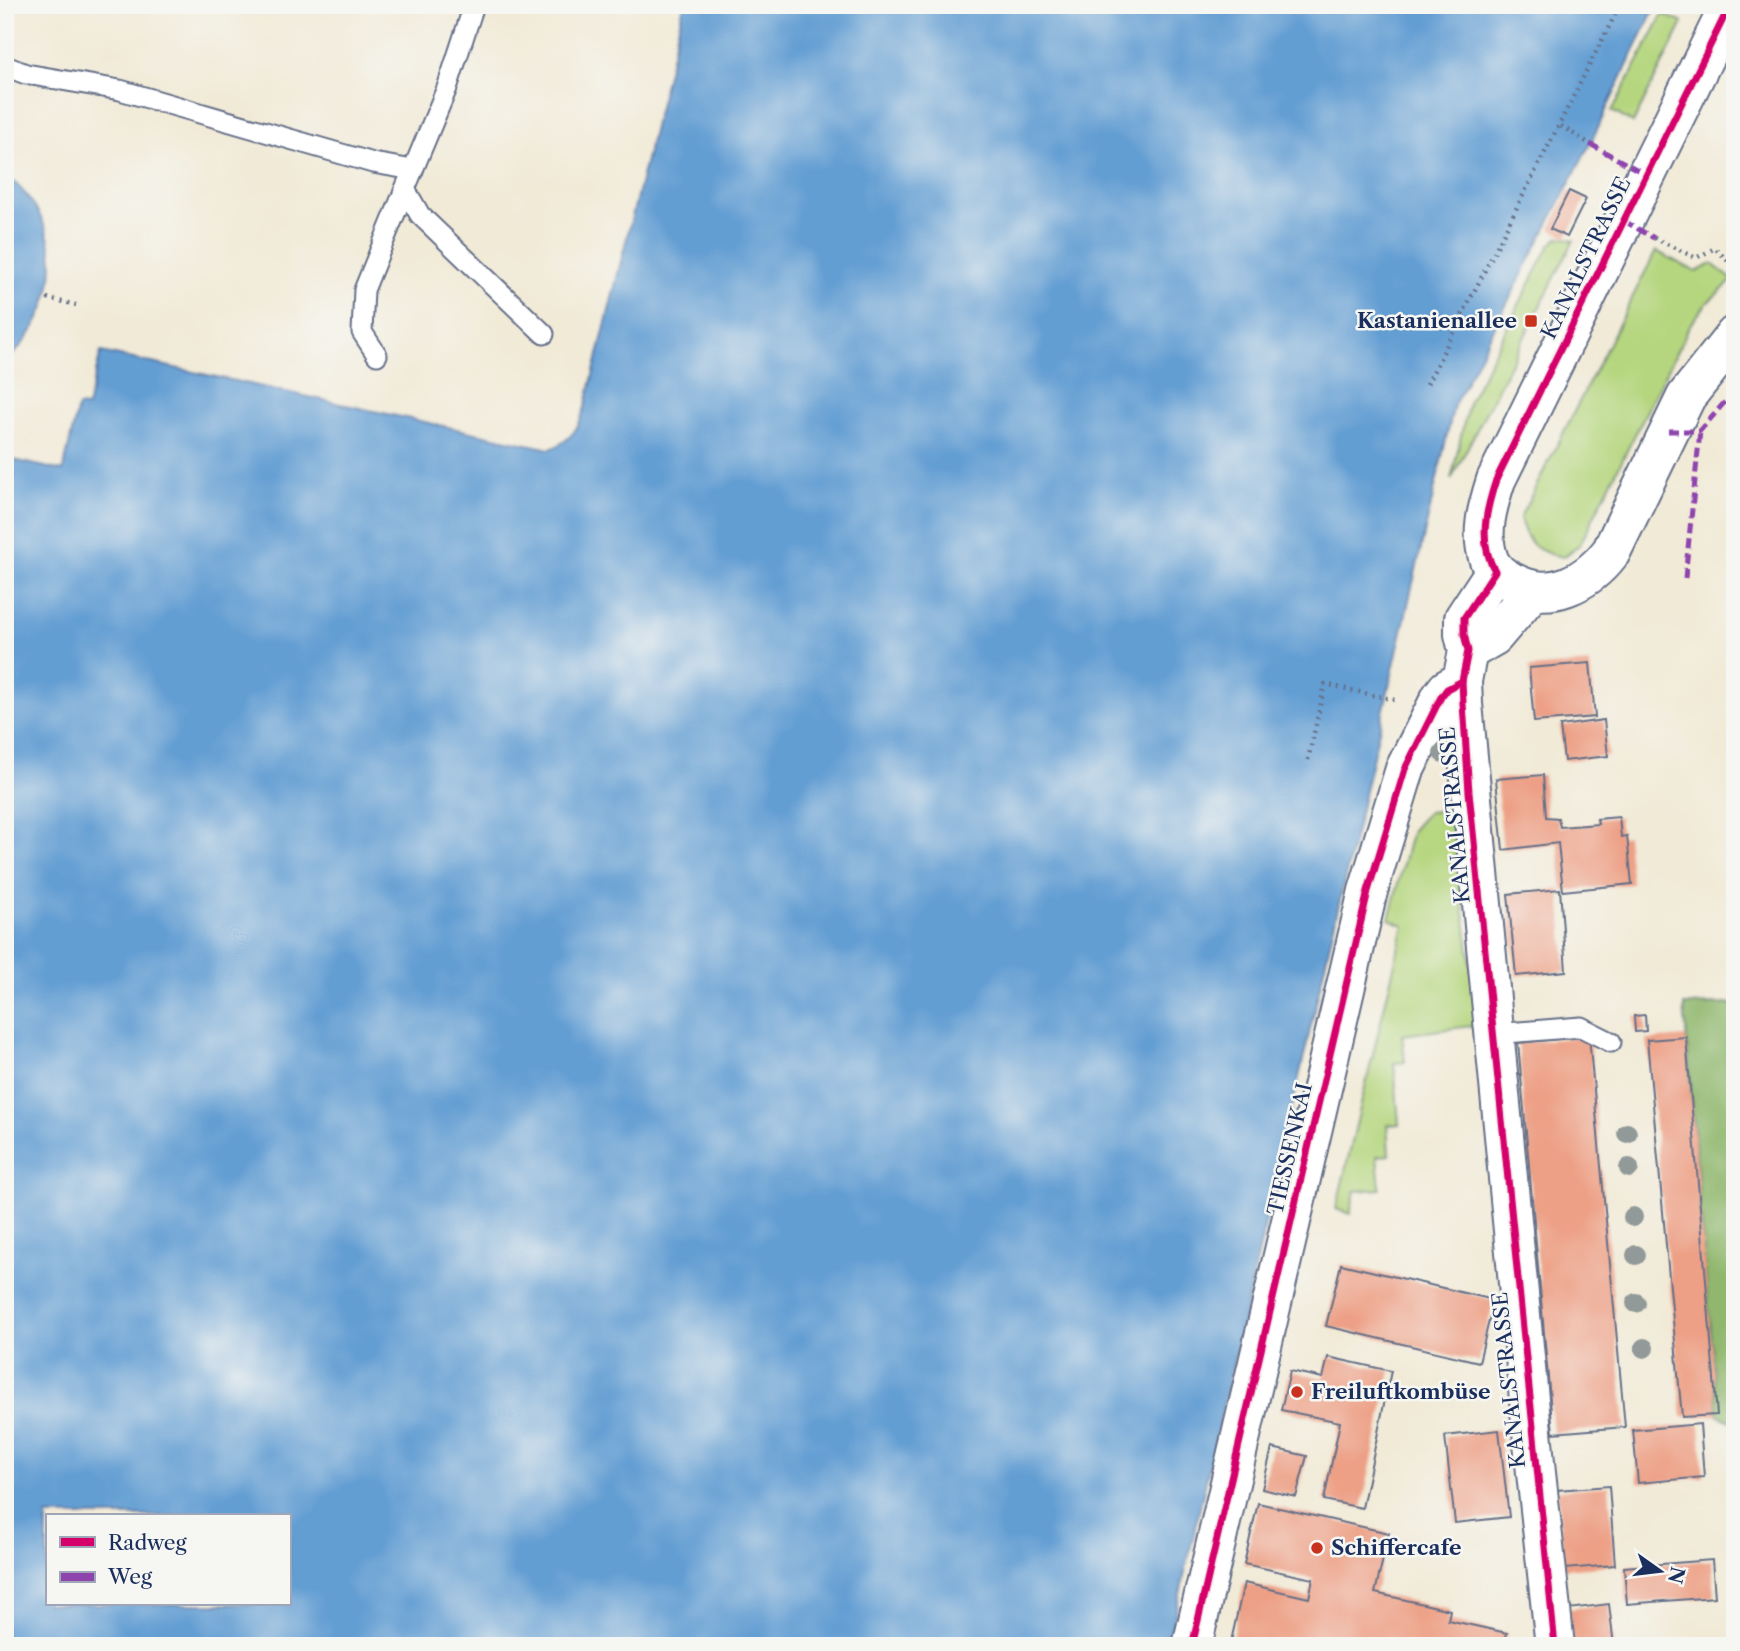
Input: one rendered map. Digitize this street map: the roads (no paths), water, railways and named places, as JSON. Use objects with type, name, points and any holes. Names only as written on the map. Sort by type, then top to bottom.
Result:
[{"type":"street","name":"KANALSTRASSE","points":[[1555,1646],[1469,792],[1464,618],[1496,571],[1486,546],[1485,523],[1496,480],[1730,5]]},
{"type":"street","points":[[1496,571],[1509,581],[1533,590],[1553,591],[1571,586],[1597,570],[1611,552],[1686,397],[1735,335]]},
{"type":"street","points":[[1465,666],[1533,590]]},
{"type":"street","name":"TIESSENKAI","points":[[1192,1646],[1368,891],[1405,769],[1440,697],[1465,666]]},
{"type":"lane","points":[[377,355],[362,332],[364,290],[447,88],[474,5]]},
{"type":"lane","points":[[5,66],[26,74],[120,90],[373,163],[413,170]]},
{"type":"lane","points":[[405,189],[420,215],[544,334]]},
{"type":"lane","points":[[1494,1034],[1581,1027],[1611,1042]]},
{"type":"water","points":[[684,5],[1656,5],[1590,144],[1454,405],[1168,1646],[5,1646],[5,458],[63,471],[78,406],[87,407],[101,352],[550,449],[570,437],[581,419]]},
{"type":"water","points":[[5,175],[26,195],[41,218],[50,242],[52,268],[48,293],[39,318],[25,341],[5,362]]},
{"type":"place","name":"Kastanienallee","points":[[1531,321]]},
{"type":"place","name":"Freiluftkombüse","points":[[1297,1392]]},
{"type":"place","name":"Schiffercafe","points":[[1317,1548]]}]
